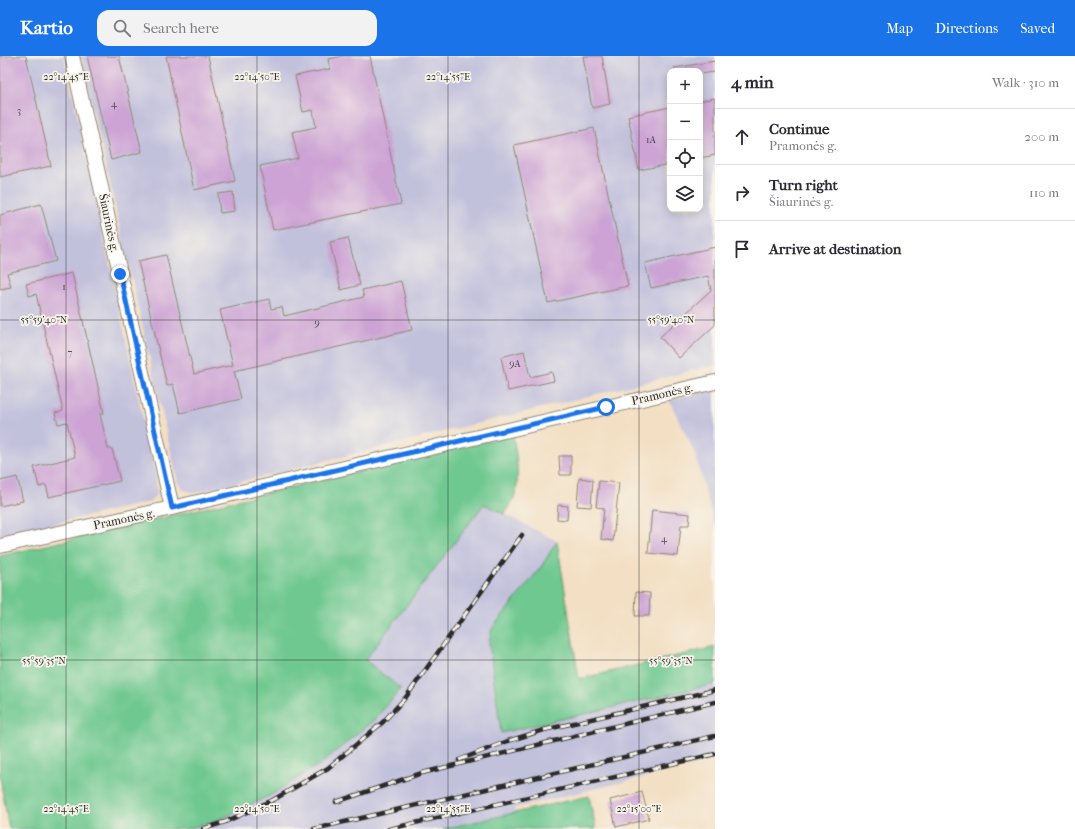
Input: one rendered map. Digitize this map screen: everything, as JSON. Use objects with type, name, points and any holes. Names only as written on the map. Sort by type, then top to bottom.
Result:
[{"type":"street","name":"Šiaurinės g.","points":[[72,56],[172,508]]},
{"type":"street","name":"Pramonės g.","points":[[0,546],[172,508],[715,382]]},
{"type":"shaded area","points":[[0,56],[64,56],[156,478],[157,494],[150,502],[0,536]]},
{"type":"shaded area","points":[[81,56],[715,56],[715,365],[195,493],[184,490],[178,483]]},
{"type":"shaded area","points":[[715,388],[715,527],[694,451],[669,400]]},
{"type":"shaded area","points":[[484,503],[557,541],[541,567],[492,629],[489,642],[501,733],[715,684],[715,760],[514,808],[515,813],[443,829],[187,829],[223,818],[271,795],[323,762],[375,719],[365,660]]},
{"type":"green space","points":[[513,435],[518,476],[517,487],[510,506],[504,514],[484,504],[365,660],[401,689],[375,719],[323,762],[271,795],[223,818],[187,829],[9,829],[0,777],[0,556]]},
{"type":"green space","points":[[557,541],[579,679],[715,647],[715,684],[501,733],[489,642],[492,629],[541,567]]},
{"type":"green space","points":[[589,796],[596,829],[443,829]]},
{"type":"building","points":[[0,56],[26,56],[51,166],[0,177]]},
{"type":"building","points":[[87,56],[119,56],[142,152],[111,160]]},
{"type":"building","points":[[166,56],[208,56],[235,181],[194,190]]},
{"type":"building","points":[[344,56],[370,56],[401,204],[273,230],[260,166],[298,158],[292,132],[316,127],[313,110],[303,112],[295,76],[330,69],[328,59]]},
{"type":"building","points":[[583,56],[602,56],[610,104],[592,108]]},
{"type":"building","points":[[715,61],[715,72],[703,74],[703,68],[674,68]]},
{"type":"building","points":[[715,98],[715,155],[703,157],[703,104],[703,100]]},
{"type":"building","points":[[667,108],[667,165],[639,170],[628,116]]},
{"type":"building","points":[[594,128],[628,286],[548,303],[514,145]]},
{"type":"building","points":[[233,192],[235,211],[220,213],[218,194]]},
{"type":"building","points":[[41,204],[56,261],[7,273],[11,287],[0,289],[0,215]]},
{"type":"building","points":[[348,238],[360,285],[341,290],[330,242]]},
{"type":"building","points":[[715,247],[715,325],[679,358],[660,337],[711,290],[708,276],[651,288],[645,263]]},
{"type":"building","points":[[166,255],[194,374],[233,365],[220,310],[269,299],[271,309],[282,307],[284,316],[364,297],[362,290],[401,281],[412,330],[234,371],[241,399],[180,413],[173,384],[167,386],[138,261]]},
{"type":"building","points":[[72,273],[104,413],[100,414],[108,449],[112,449],[120,481],[49,497],[46,485],[39,487],[34,467],[75,457],[67,422],[58,424],[55,413],[63,411],[36,294],[29,296],[26,284]]},
{"type":"building","points":[[524,351],[530,377],[552,372],[554,381],[508,391],[501,357]]},
{"type":"building","points":[[559,456],[571,456],[571,475],[560,475]]},
{"type":"building","points":[[17,477],[23,501],[0,506],[0,481]]},
{"type":"building","points":[[579,478],[593,480],[591,507],[577,506]]},
{"type":"building","points":[[599,481],[619,483],[613,541],[601,539],[604,508],[596,507]]},
{"type":"building","points":[[558,505],[568,506],[567,520],[557,519]]},
{"type":"building","points":[[652,510],[690,514],[689,525],[681,525],[678,556],[648,553]]},
{"type":"building","points":[[636,592],[650,593],[649,616],[635,616]]},
{"type":"building","points":[[642,792],[649,819],[616,827],[610,800]]},
{"type":"railway","points":[[203,829],[225,822],[273,800],[328,768],[383,722],[406,697],[522,535]]},
{"type":"railway","points":[[459,760],[508,741],[544,730],[715,690]]},
{"type":"railway","points":[[336,802],[422,773],[715,702]]},
{"type":"railway","points":[[314,829],[715,736]]},
{"type":"railway","points":[[389,829],[715,754]]},
{"type":"route","points":[[120,274],[172,508],[606,407]]}]
